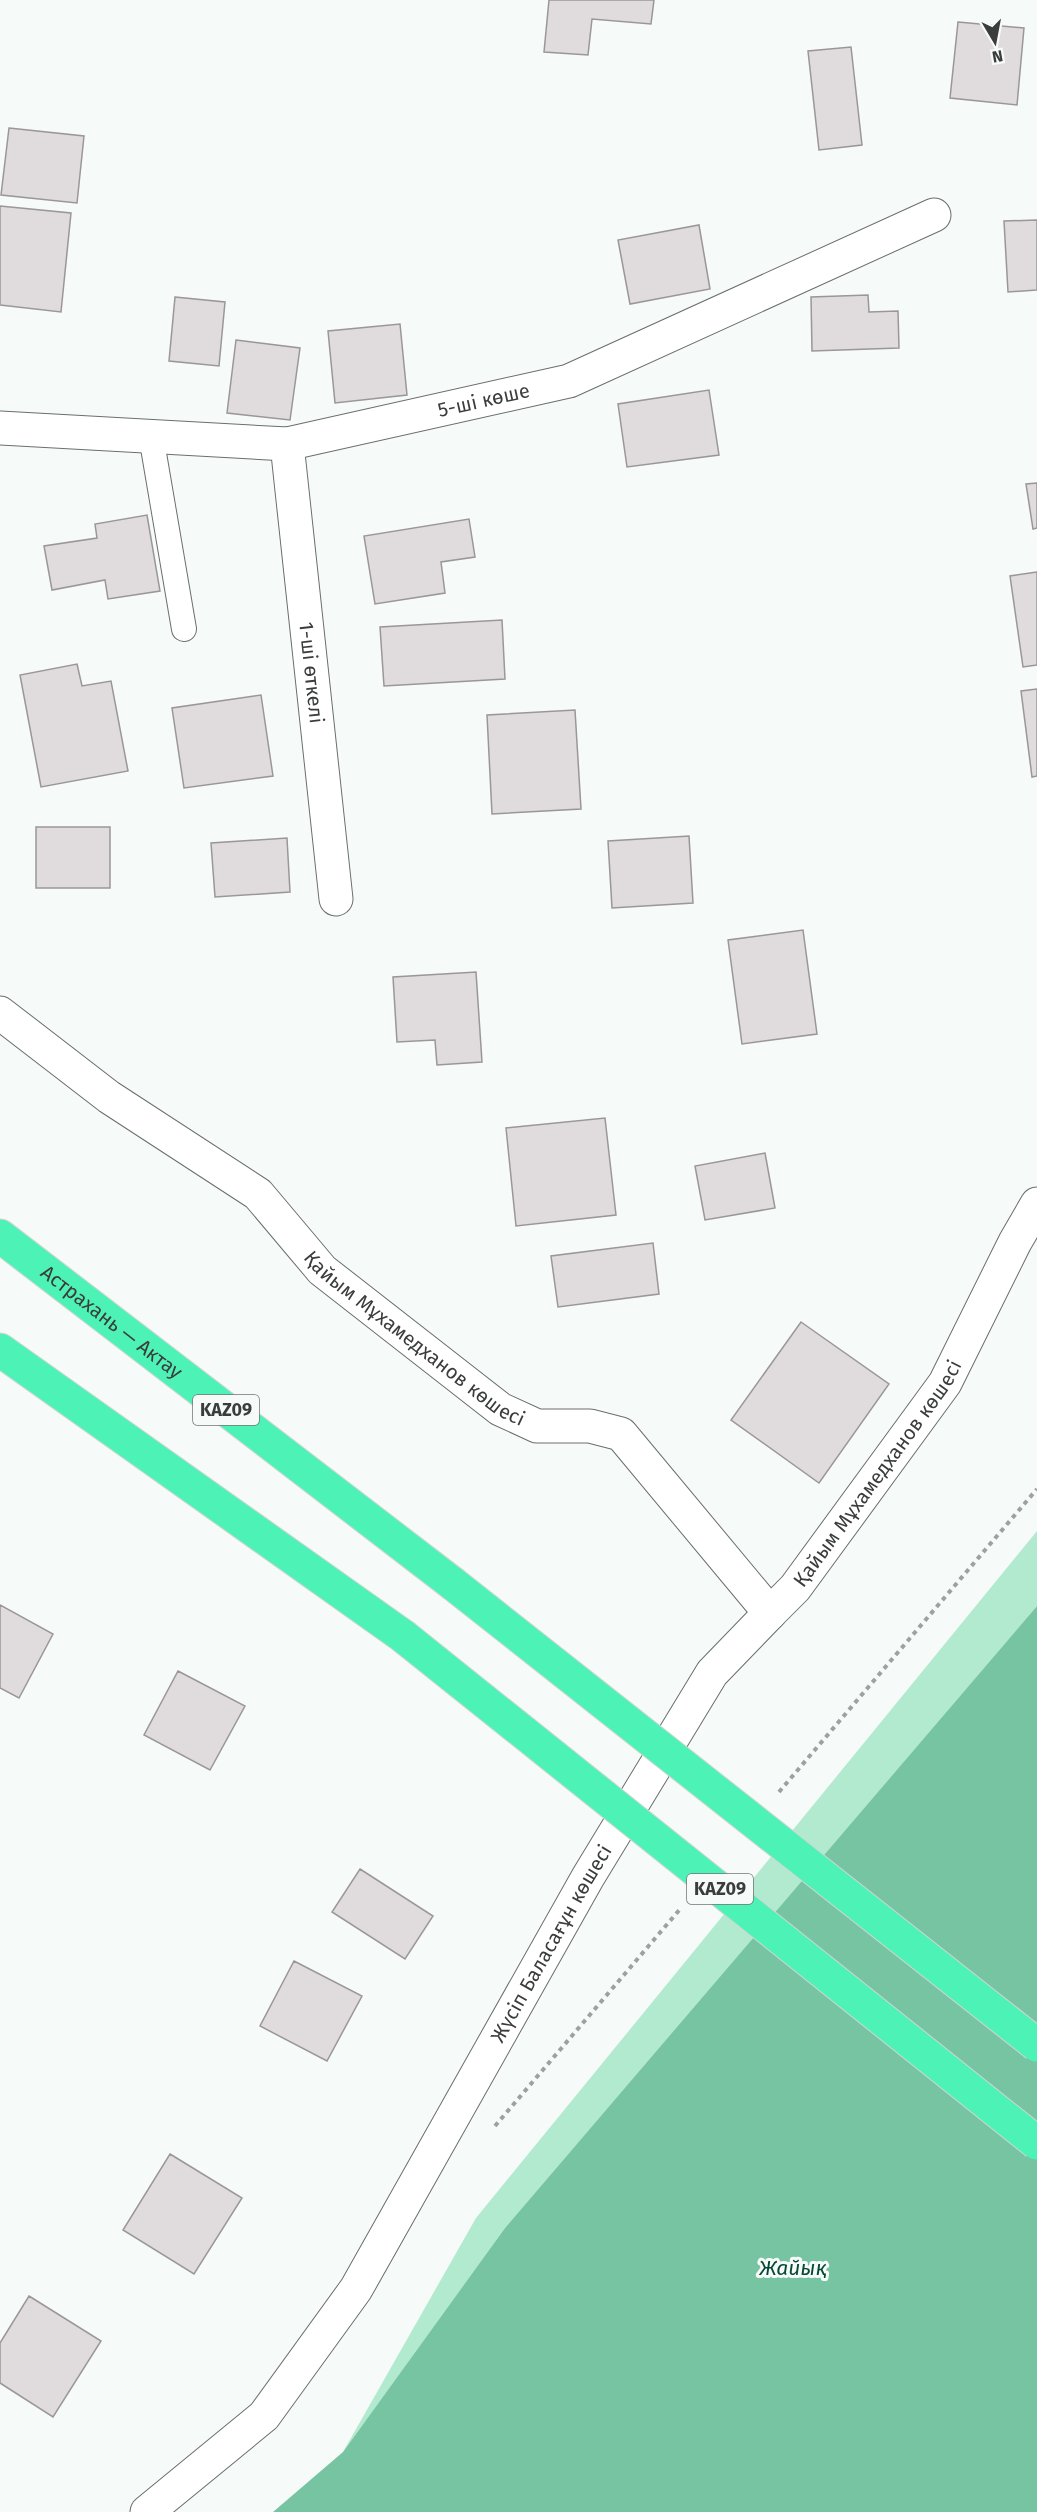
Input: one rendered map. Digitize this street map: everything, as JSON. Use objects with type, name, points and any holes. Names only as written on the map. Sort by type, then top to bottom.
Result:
[{"type":"highway","name":"Астрахань — Актау","points":[[0,1236],[452,1583],[1037,2045]]},
{"type":"highway","name":"KAZ09","points":[[0,1350],[403,1635],[1037,2143]]},
{"type":"street","name":"5-шi көше","points":[[0,428],[287,444],[569,381],[934,215]]},
{"type":"street","name":"1-ші өткелі","points":[[287,444],[336,899]]},
{"type":"street","name":"Қайым Мұхамедханов көшесi","points":[[0,1012],[109,1097],[258,1194],[322,1270],[500,1409],[537,1426],[590,1426],[621,1434],[770,1613],[795,1588],[945,1383],[1015,1242],[1037,1204]]},
{"type":"street","name":"Жүсіп Баласағұн көшесі","points":[[147,2512],[264,2416],[356,2289],[588,1877],[712,1673],[770,1613]]},
{"type":"lane","points":[[151,436],[184,629]]},
{"type":"shaded area","points":[[1037,1531],[1037,1606],[505,2228],[343,2452],[476,2218]]},
{"type":"water","name":"Жайық","points":[[1037,1606],[1037,2512],[273,2512],[343,2452],[505,2228]]},
{"type":"building","points":[[549,0],[654,0],[651,24],[592,19],[588,55],[544,52]]},
{"type":"building","points":[[958,22],[1024,28],[1017,105],[950,98]]},
{"type":"building","points":[[851,47],[862,145],[819,150],[808,51]]},
{"type":"building","points":[[9,128],[84,136],[77,203],[1,195]]},
{"type":"building","points":[[0,206],[71,213],[61,312],[0,305]]},
{"type":"building","points":[[1037,220],[1037,290],[1008,292],[1004,221]]},
{"type":"building","points":[[699,225],[710,289],[630,304],[618,240]]},
{"type":"building","points":[[868,295],[869,312],[898,311],[899,348],[812,351],[811,297]]},
{"type":"building","points":[[175,297],[225,302],[219,366],[169,361]]},
{"type":"building","points":[[400,324],[407,395],[335,403],[328,331]]},
{"type":"building","points":[[236,340],[300,348],[290,420],[227,413]]},
{"type":"building","points":[[709,390],[719,455],[627,467],[618,404]]},
{"type":"building","points":[[1037,483],[1037,528],[1033,529],[1026,484]]},
{"type":"building","points":[[147,515],[160,591],[108,599],[105,580],[52,590],[44,546],[97,538],[95,524]]},
{"type":"building","points":[[469,519],[475,557],[441,562],[445,593],[375,604],[364,536]]},
{"type":"building","points":[[1037,572],[1037,665],[1023,667],[1010,576]]},
{"type":"building","points":[[502,620],[505,679],[384,686],[380,627]]},
{"type":"building","points":[[77,664],[82,686],[111,681],[128,771],[41,787],[20,675]]},
{"type":"building","points":[[1037,689],[1037,776],[1032,777],[1021,691]]},
{"type":"building","points":[[261,695],[273,776],[184,788],[172,708]]},
{"type":"building","points":[[575,710],[581,809],[492,814],[487,715]]},
{"type":"building","points":[[36,827],[110,827],[110,888],[36,888]]},
{"type":"building","points":[[689,836],[693,903],[612,908],[608,841]]},
{"type":"building","points":[[287,838],[290,892],[215,897],[211,843]]},
{"type":"building","points":[[803,930],[817,1034],[742,1044],[728,940]]},
{"type":"building","points":[[476,972],[482,1062],[437,1065],[435,1040],[397,1042],[393,977]]},
{"type":"building","points":[[605,1118],[616,1215],[516,1226],[506,1128]]},
{"type":"building","points":[[765,1153],[775,1208],[705,1220],[695,1166]]},
{"type":"building","points":[[653,1243],[659,1294],[558,1307],[551,1256]]},
{"type":"building","points":[[801,1322],[889,1384],[819,1483],[731,1420]]},
{"type":"building","points":[[0,1605],[53,1634],[19,1698],[0,1688]]},
{"type":"building","points":[[178,1671],[245,1706],[210,1770],[144,1735]]},
{"type":"building","points":[[360,1869],[433,1916],[405,1959],[332,1912]]},
{"type":"building","points":[[294,1961],[362,1996],[327,2061],[260,2026]]},
{"type":"building","points":[[170,2154],[242,2198],[194,2274],[123,2230]]},
{"type":"building","points":[[29,2296],[101,2341],[53,2417],[0,2383],[0,2343]]}]
